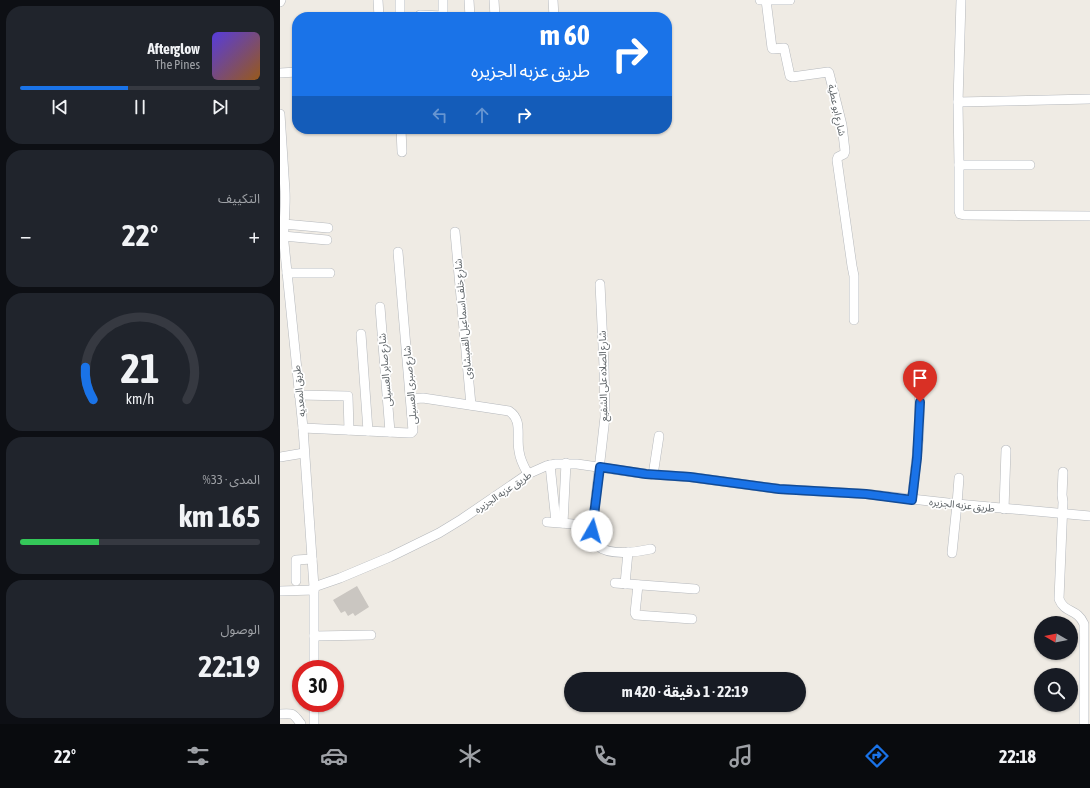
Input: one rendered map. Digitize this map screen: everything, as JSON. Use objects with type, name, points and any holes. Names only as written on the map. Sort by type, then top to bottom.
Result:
[{"type":"street","points":[[378,0],[379,12]]},
{"type":"street","points":[[400,0],[400,12]]},
{"type":"street","points":[[443,0],[443,12]]},
{"type":"street","points":[[469,0],[470,12]]},
{"type":"street","points":[[494,0],[495,12]]},
{"type":"street","points":[[553,0],[554,12]]},
{"type":"street","points":[[760,0],[790,0]]},
{"type":"street","name":"شارع ابو عطية","points":[[766,0],[772,48],[784,48],[790,76],[829,72],[842,125],[845,151],[844,154],[838,157],[837,160],[854,273],[854,320]]},
{"type":"street","points":[[961,0],[958,102],[960,214],[1090,216]]},
{"type":"street","points":[[280,73],[292,72]]},
{"type":"street","points":[[958,102],[1090,99]]},
{"type":"street","name":"طريق المعديه","points":[[280,114],[285,203],[284,236],[303,428],[314,588],[314,660]]},
{"type":"street","points":[[401,134],[402,152]]},
{"type":"street","points":[[959,165],[1030,165]]},
{"type":"street","points":[[284,224],[328,228]]},
{"type":"street","name":"شارع خلف اسماعيل القمبشاوى","points":[[455,232],[471,405]]},
{"type":"street","points":[[284,236],[327,240]]},
{"type":"street","name":"شارع صبرى العسيلى","points":[[303,428],[411,433],[413,431],[398,252]]},
{"type":"street","points":[[287,273],[330,273]]},
{"type":"street","name":"شارع الصلاه على الشفيع","points":[[600,284],[605,407],[600,467],[592,531],[595,543],[598,547],[616,552],[628,552]]},
{"type":"street","name":"شارع صابر العسيلى","points":[[380,307],[390,432]]},
{"type":"street","points":[[362,334],[368,431]]},
{"type":"street","points":[[912,500],[918,436],[920,374]]},
{"type":"street","points":[[299,395],[348,396],[349,430]]},
{"type":"street","points":[[411,399],[423,398],[471,405],[508,411],[513,414],[518,424],[517,441],[519,453],[522,464],[528,474]]},
{"type":"street","points":[[653,475],[659,436]]},
{"type":"street","points":[[1004,509],[1006,450]]},
{"type":"street","points":[[280,457],[304,453]]},
{"type":"street","points":[[555,522],[566,463]]},
{"type":"street","name":"طريق عزبه الجزيره","points":[[280,591],[314,588],[371,565],[439,533],[528,474],[550,465],[566,463],[653,475],[694,477],[779,489],[866,494],[912,500],[1090,516]]},
{"type":"street","points":[[550,465],[555,522]]},
{"type":"street","points":[[1063,472],[1059,599],[1061,605],[1077,614],[1084,624],[1084,724]]},
{"type":"street","points":[[952,553],[959,478]]},
{"type":"street","points":[[555,522],[573,524]]},
{"type":"street","points":[[625,584],[628,552],[639,552],[651,549]]},
{"type":"street","points":[[296,581],[296,560],[312,559]]},
{"type":"street","points":[[615,583],[694,589]]},
{"type":"street","points":[[638,585],[636,615],[692,619]]},
{"type":"street","points":[[314,636],[370,635]]},
{"type":"street","points":[[314,712],[314,724]]},
{"type":"street","points":[[280,714],[291,713],[301,724]]},
{"type":"building","points":[[357,586],[369,607],[355,616],[353,613],[348,616],[345,611],[341,613],[333,600]]},
{"type":"route","points":[[592,531],[600,467],[663,476],[709,479],[779,489],[866,494],[912,500],[917,458],[920,402]]}]
